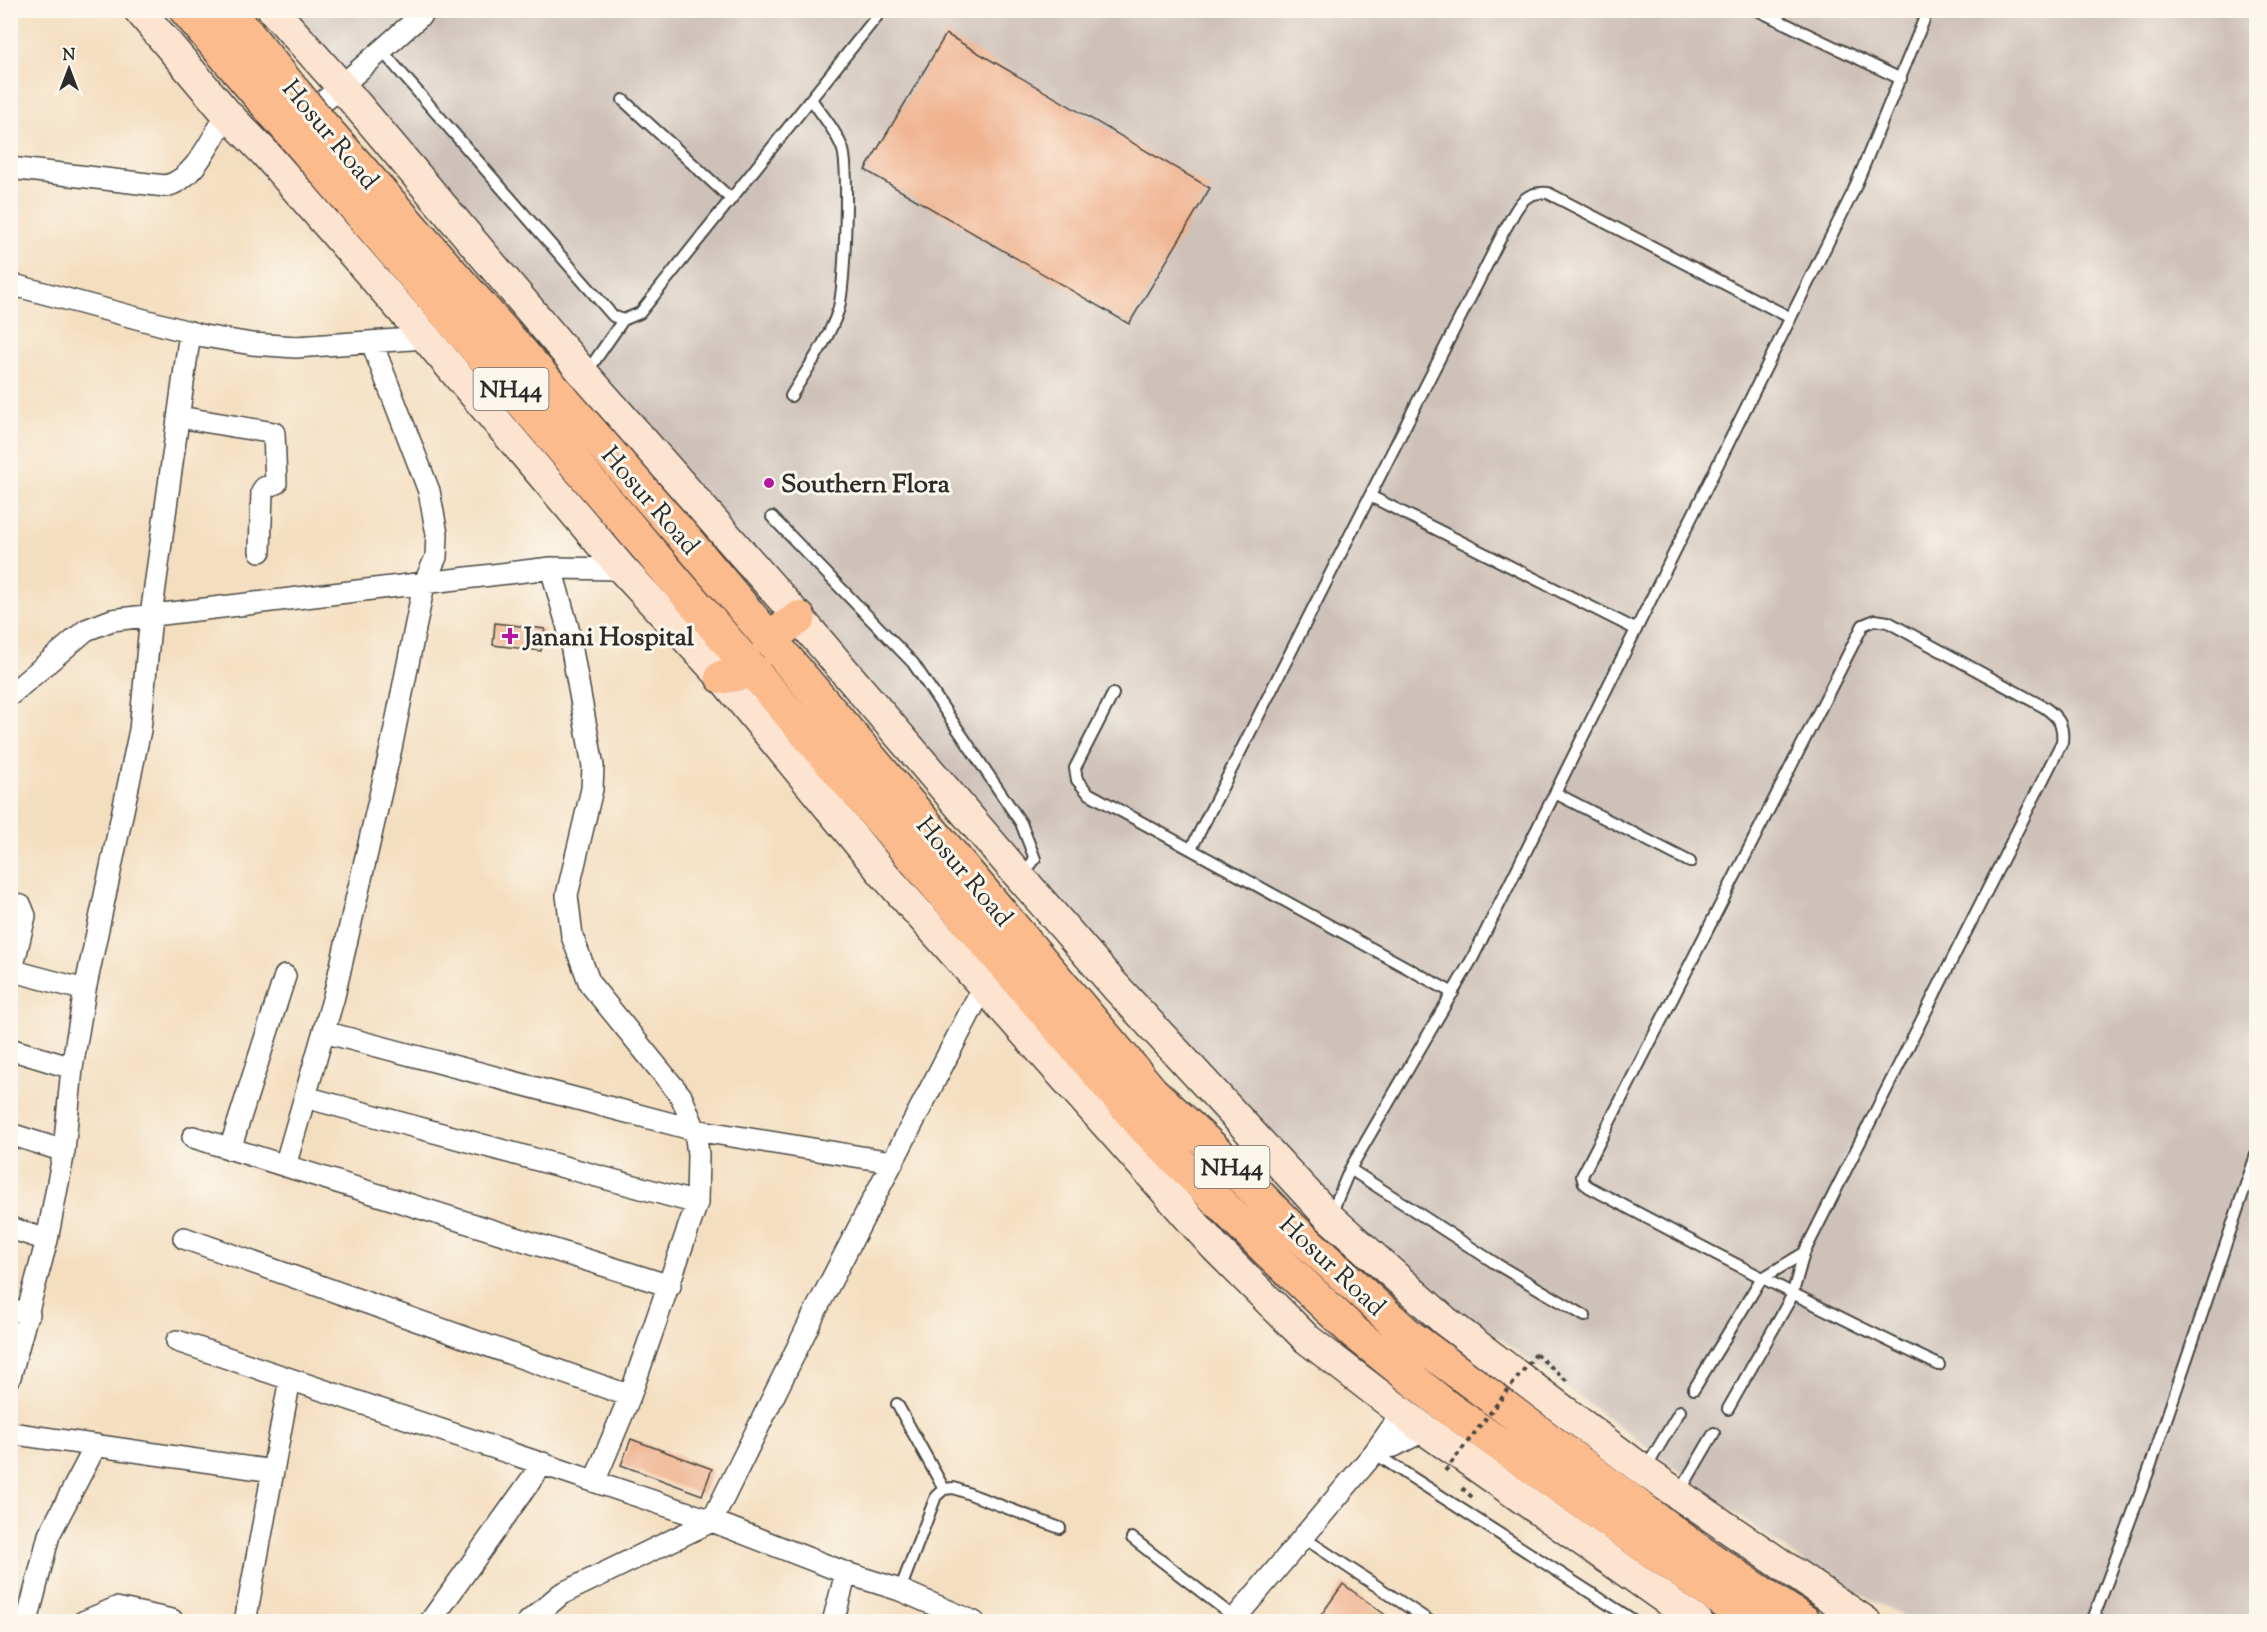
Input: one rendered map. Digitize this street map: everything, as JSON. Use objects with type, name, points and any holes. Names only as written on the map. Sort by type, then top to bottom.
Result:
[{"type":"highway","name":"Hosur Road","points":[[186,10],[285,103],[754,671],[1143,1126],[1354,1333],[1448,1408],[1753,1622]]},
{"type":"highway","name":"Hosur Road","points":[[228,10],[285,103]]},
{"type":"highway","name":"Hosur Road","points":[[314,137],[687,541],[1152,1092],[1219,1154],[1285,1222],[1408,1335],[1696,1549],[1805,1622]]},
{"type":"highway","points":[[768,639],[799,618]]},
{"type":"highway","points":[[722,677],[754,671]]},
{"type":"street","points":[[139,10],[227,114],[265,153],[426,338],[622,569],[722,677],[882,872],[1215,1247],[1298,1331],[1414,1421],[1698,1622]]},
{"type":"street","points":[[273,10],[341,86],[585,375],[799,618],[1115,986],[1329,1217],[1445,1321],[1644,1471],[1866,1622]]},
{"type":"street","points":[[265,153],[383,52],[427,10]]},
{"type":"street","points":[[10,168],[165,186],[177,184],[188,173],[227,114]]},
{"type":"street","points":[[10,284],[189,332],[275,346],[372,343],[426,338]]},
{"type":"street","points":[[11,1373],[20,1312],[47,1240],[64,1151],[72,1068],[85,990],[140,730],[151,616],[189,332]]},
{"type":"street","points":[[285,1166],[324,1032],[391,748],[424,584],[436,557],[434,510],[429,491],[372,343]]},
{"type":"street","points":[[179,417],[274,433],[276,483],[264,488],[262,492],[260,551]]},
{"type":"street","points":[[10,695],[86,630],[112,620],[551,568],[622,569]]},
{"type":"street","points":[[551,568],[568,628],[593,766],[592,789],[567,895],[572,936],[590,984],[681,1096],[695,1130],[698,1154],[697,1203],[630,1396],[595,1480]]},
{"type":"street","points":[[10,903],[21,906],[26,916],[11,970],[85,990]]},
{"type":"street","points":[[230,1149],[285,976]]},
{"type":"street","points":[[528,1622],[561,1594],[712,1521],[892,1162],[983,987]]},
{"type":"street","points":[[324,1032],[695,1130],[892,1162]]},
{"type":"street","points":[[10,1049],[72,1068]]},
{"type":"street","points":[[305,1097],[697,1203]]},
{"type":"street","points":[[10,1134],[64,1151]]},
{"type":"street","points":[[193,1137],[670,1286]]},
{"type":"street","points":[[10,1228],[47,1240]]},
{"type":"street","points":[[184,1238],[630,1396]]},
{"type":"street","points":[[177,1341],[712,1521],[846,1573],[900,1590],[974,1622]]},
{"type":"street","points":[[245,1622],[290,1379]]},
{"type":"street","points":[[1377,1450],[1394,1446],[1414,1421]]},
{"type":"street","points":[[1233,1619],[1377,1450],[1414,1421]]},
{"type":"street","points":[[10,1432],[273,1471]]},
{"type":"street","points":[[27,1622],[49,1535],[96,1445]]},
{"type":"street","points":[[430,1622],[543,1463]]},
{"type":"street","points":[[833,1622],[846,1573]]},
{"type":"street","points":[[83,1622],[116,1608],[174,1621]]},
{"type":"lane","points":[[585,375],[623,320],[640,313],[882,10]]},
{"type":"lane","points":[[1757,10],[1901,79]]},
{"type":"lane","points":[[1329,1217],[1350,1169],[1473,958],[1555,793],[1853,192],[1928,10]]},
{"type":"lane","points":[[383,52],[613,316],[623,320]]},
{"type":"lane","points":[[791,396],[839,310],[842,285],[846,184],[843,151],[836,136],[811,99]]},
{"type":"lane","points":[[622,100],[732,199]]},
{"type":"lane","points":[[1191,849],[1504,231],[1525,197],[1534,192],[1548,193],[1790,317]]},
{"type":"lane","points":[[1370,496],[1635,629]]},
{"type":"lane","points":[[772,517],[914,663],[1021,823],[1035,859],[1021,878]]},
{"type":"lane","points":[[1728,1409],[1792,1296],[1804,1253],[2062,742],[2063,730],[2058,716],[1888,622],[1875,620],[1863,625],[1582,1176],[1589,1188],[1792,1296],[1939,1365]]},
{"type":"lane","points":[[1113,694],[1075,768],[1077,780],[1088,793],[1453,993]]},
{"type":"lane","points":[[1555,793],[1690,862]]},
{"type":"lane","points":[[2092,1622],[2149,1470],[2256,1155]]},
{"type":"lane","points":[[1350,1169],[1498,1265],[1585,1316]]},
{"type":"lane","points":[[1694,1389],[1761,1279],[1804,1253]]},
{"type":"lane","points":[[897,1404],[944,1489]]},
{"type":"lane","points":[[1644,1471],[1680,1411]]},
{"type":"lane","points":[[1678,1495],[1714,1433]]},
{"type":"lane","points":[[1377,1450],[1636,1622]]},
{"type":"lane","points":[[900,1590],[936,1496],[944,1489],[954,1488],[1060,1528]]},
{"type":"lane","points":[[1132,1538],[1233,1619]]},
{"type":"lane","points":[[1304,1538],[1431,1622]]},
{"type":"path","points":[[1445,1471],[1536,1354],[1572,1385]]},
{"type":"shaded area","points":[[267,11],[2256,11],[2256,1621],[1913,1621],[1808,1566],[1493,1333],[1303,1217]]},
{"type":"building","points":[[946,34],[1210,188],[1129,324],[865,170]]},
{"type":"building","points":[[495,623],[545,629],[541,651],[493,645]]},
{"type":"building","points":[[631,1439],[712,1469],[702,1495],[621,1465]]},
{"type":"building","points":[[1343,1584],[1395,1622],[1316,1622]]},
{"type":"place","name":"Southern Flora","points":[[769,483]]},
{"type":"place","name":"Janani Hospital","points":[[510,636]]}]
